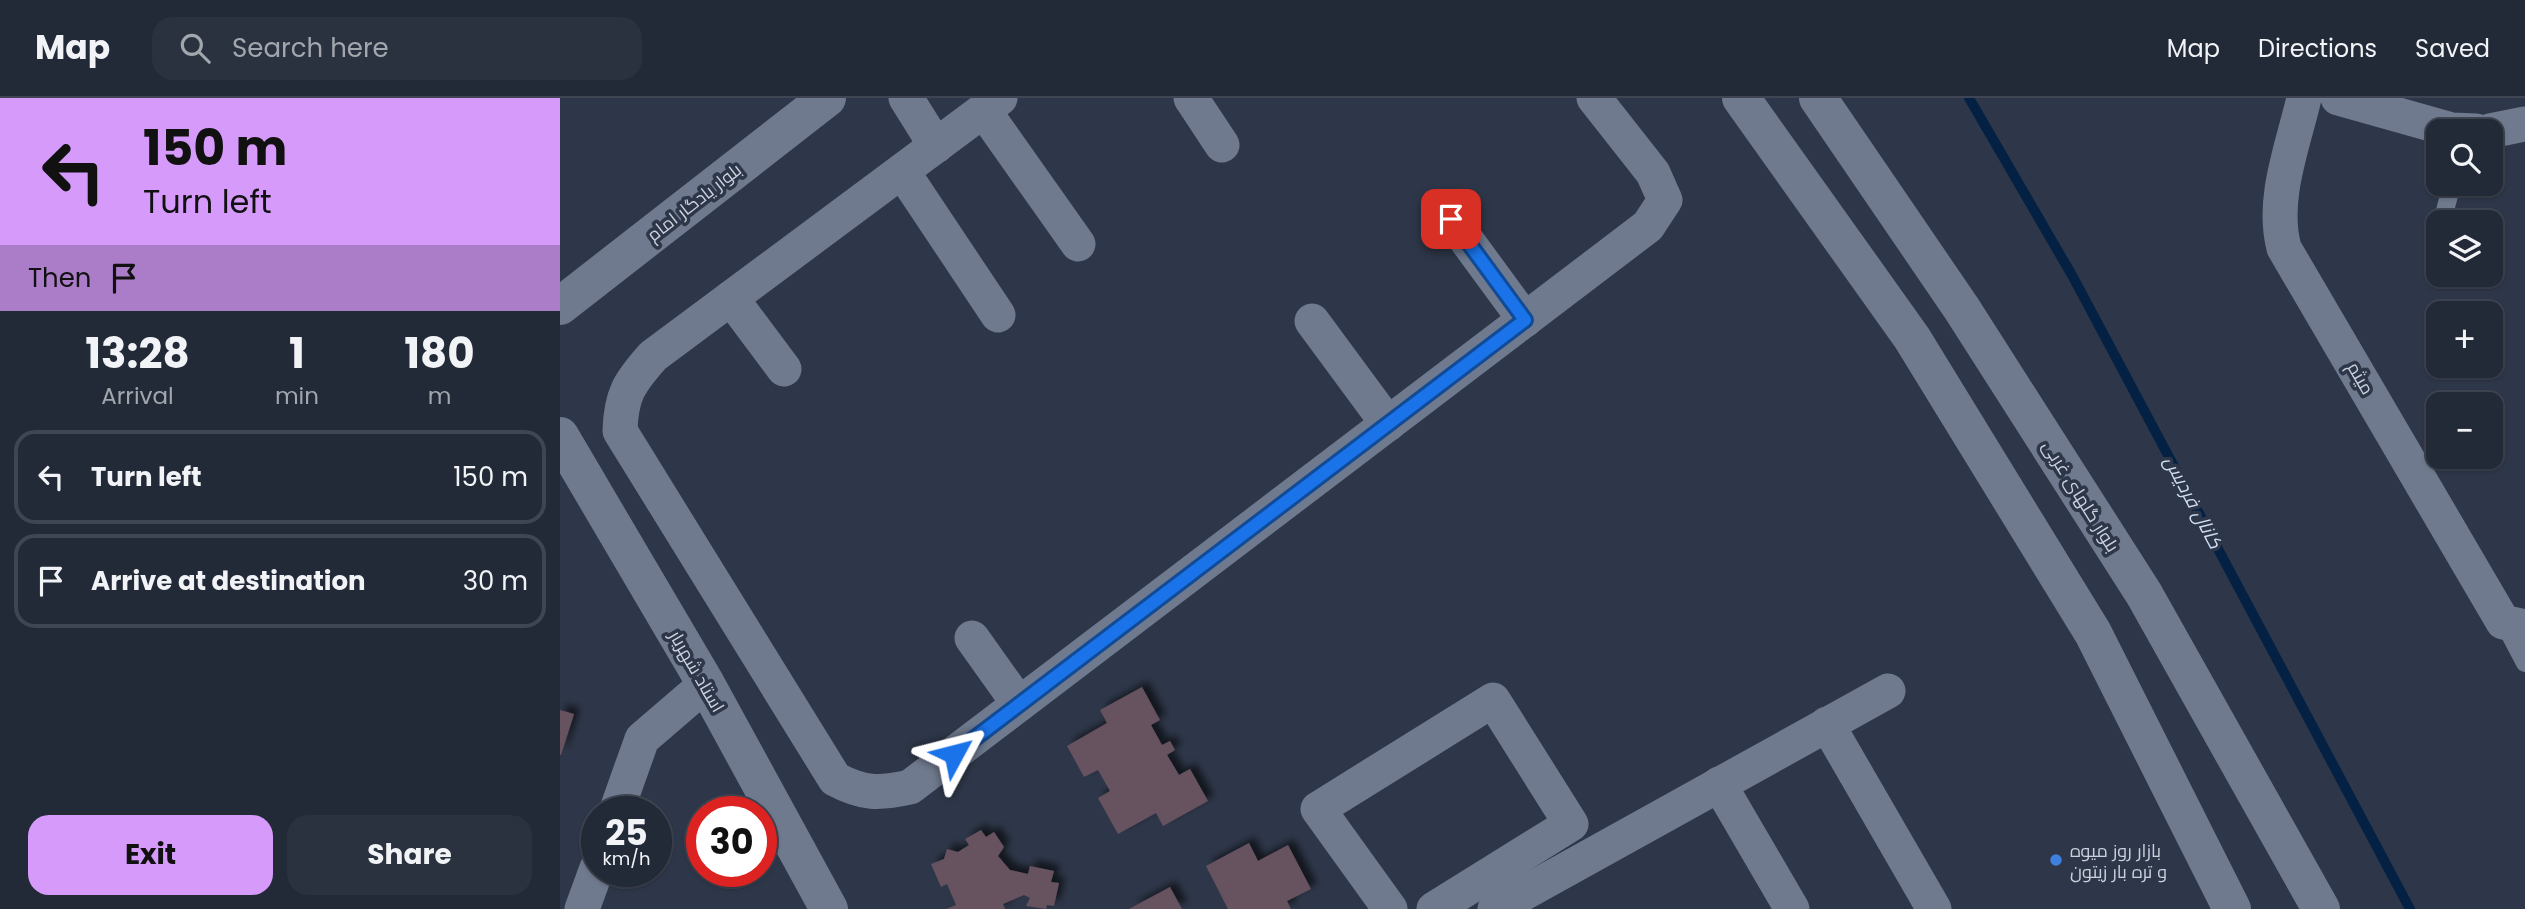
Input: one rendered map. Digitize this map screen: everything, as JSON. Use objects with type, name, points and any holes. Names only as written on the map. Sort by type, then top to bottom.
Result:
[{"type":"main road","name":"بلوار یادگار امام","points":[[560,306],[827,98]]},
{"type":"main road","points":[[1741,98],[1912,338],[2086,621],[2232,909]]},
{"type":"main road","name":"بلوار گلهای غربی","points":[[1818,98],[1962,309],[2144,594],[2321,909]]},
{"type":"main road","name":"استاد شهریار","points":[[560,436],[706,684],[829,909]]},
{"type":"street","points":[[906,98],[936,146]]},
{"type":"street","points":[[1191,98],[1222,145]]},
{"type":"street","points":[[1078,243],[992,104],[653,356],[631,381],[621,404],[620,431],[835,779],[857,790],[885,793],[910,788],[1648,226],[1665,200],[1653,173],[1594,98]]},
{"type":"street","name":"میثم","points":[[2304,98],[2280,199],[2278,224],[2284,248],[2514,625]]},
{"type":"street","points":[[2338,98],[2426,123]]},
{"type":"street","points":[[2503,128],[2525,124]]},
{"type":"street","points":[[902,171],[998,316]]},
{"type":"street","points":[[1451,219],[1525,320]]},
{"type":"street","points":[[730,298],[784,369]]},
{"type":"street","points":[[1312,321],[1388,424]]},
{"type":"street","points":[[972,638],[1019,704]]},
{"type":"street","points":[[622,796],[642,739],[706,684]]},
{"type":"street","points":[[1495,909],[1888,691]]},
{"type":"street","points":[[1381,904],[1318,809],[1493,700],[1571,824],[1434,909]]},
{"type":"street","points":[[1827,724],[1934,909]]},
{"type":"street","points":[[1718,784],[1792,909]]},
{"type":"street","points":[[582,909],[590,887]]},
{"type":"lane","points":[[2514,625],[2525,663]]},
{"type":"building","points":[[1142,687],[1160,720],[1151,725],[1162,745],[1170,741],[1175,750],[1167,755],[1179,775],[1190,769],[1208,801],[1163,826],[1156,813],[1118,834],[1098,798],[1110,791],[1098,770],[1084,777],[1067,746],[1107,723],[1100,710]]},
{"type":"building","points":[[560,710],[574,714],[561,755],[560,755]]},
{"type":"building","points":[[981,830],[986,837],[994,832],[1004,847],[998,856],[1010,870],[1028,874],[1030,866],[1054,871],[1051,882],[1059,883],[1054,906],[1047,905],[1046,909],[1026,906],[1030,898],[1024,895],[1003,904],[1005,909],[946,909],[956,905],[947,884],[941,887],[931,864],[944,859],[947,849],[958,852],[969,845],[965,839]]},
{"type":"building","points":[[1249,843],[1258,861],[1288,845],[1311,889],[1287,901],[1291,909],[1228,909],[1206,866]]},
{"type":"building","points":[[1170,887],[1182,909],[1129,909]]},
{"type":"waterway","name":"کانال فردیس","points":[[1969,98],[2073,277],[2410,909]]},
{"type":"place","name":"بازار روز میوه و تره بار زیتون","points":[[2056,860]]},
{"type":"route","points":[[954,754],[1525,320],[1451,219]]}]
